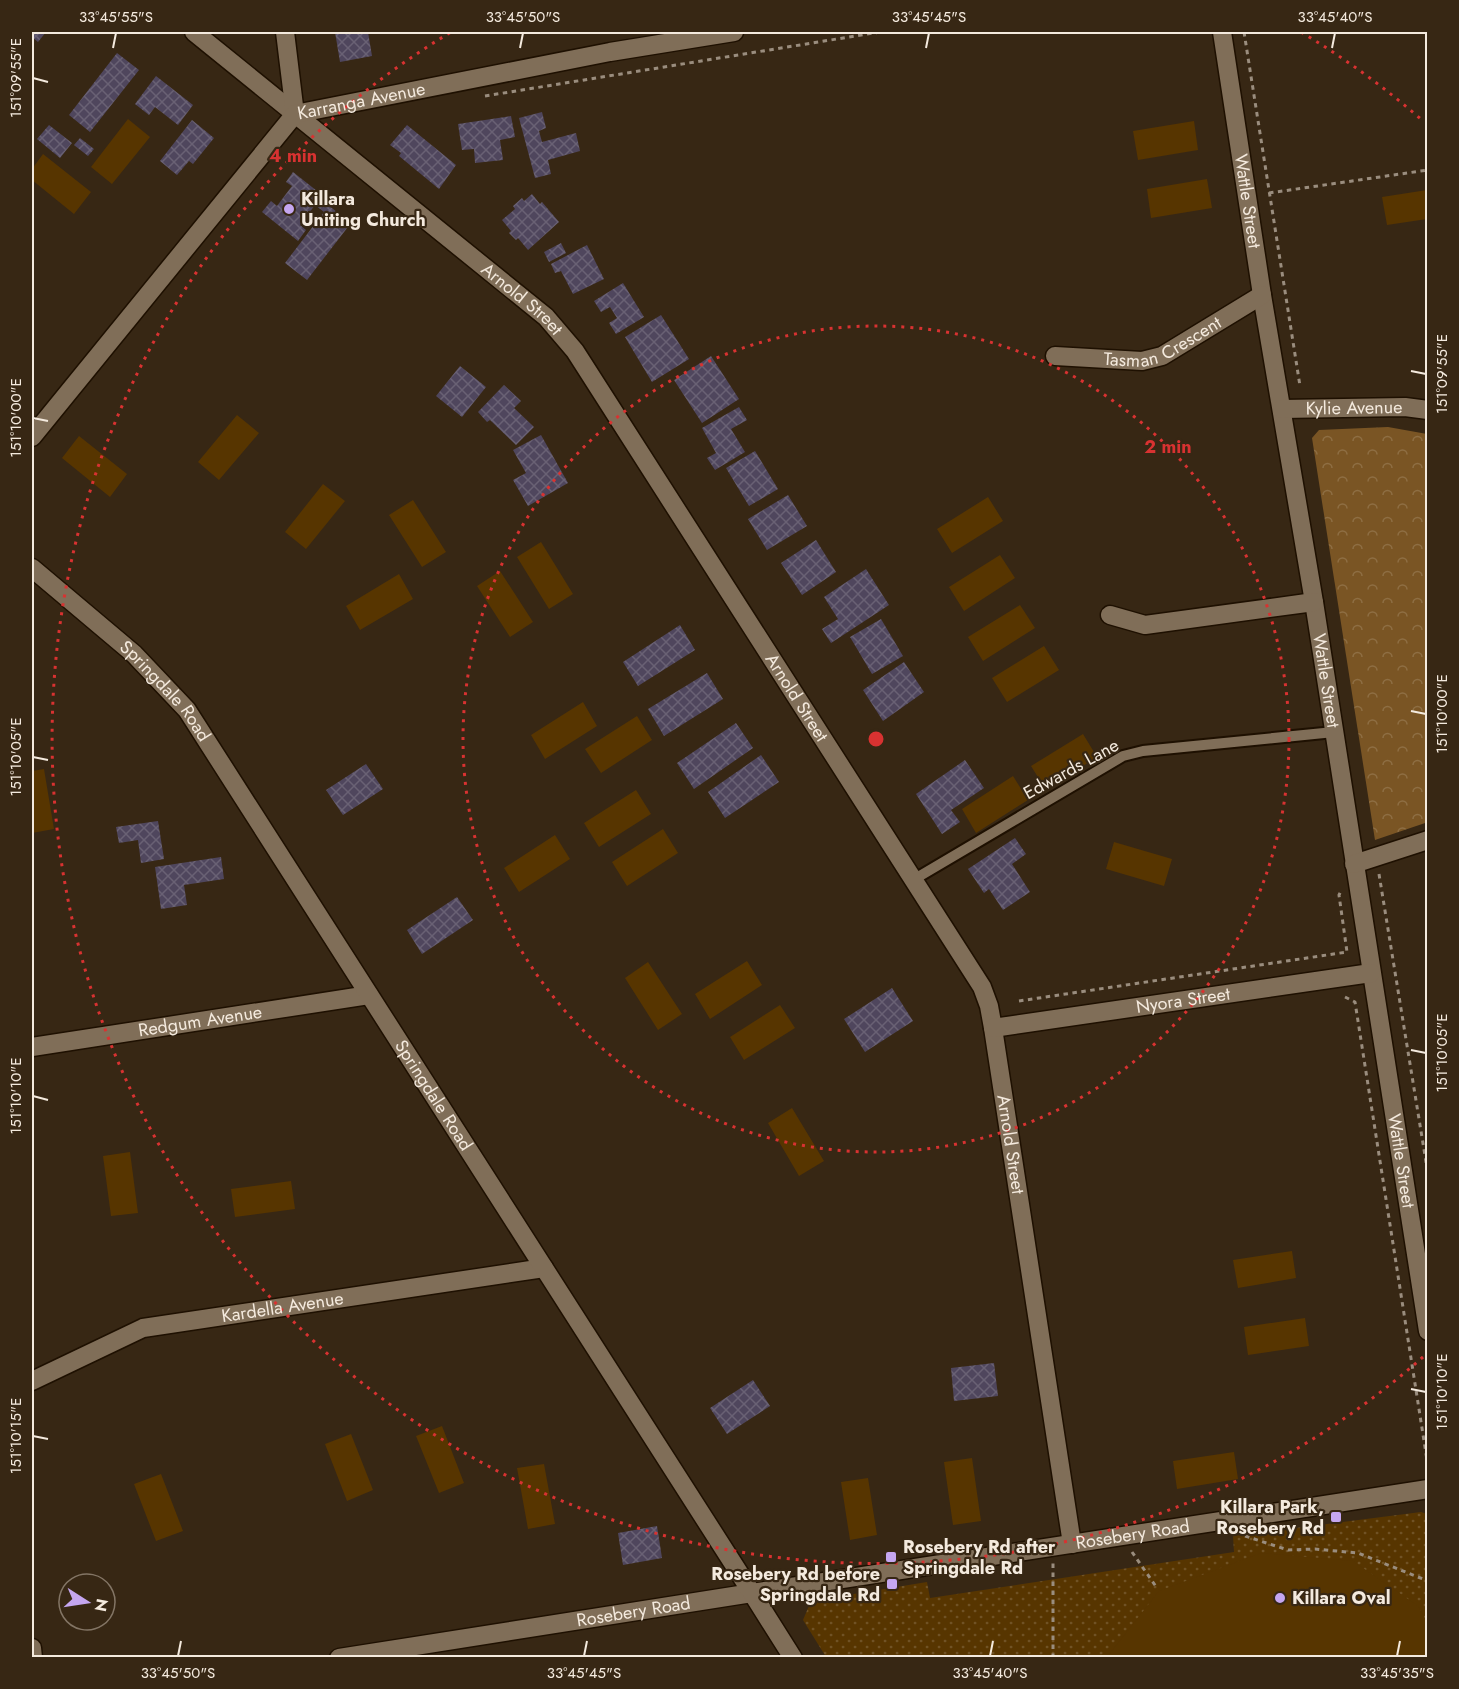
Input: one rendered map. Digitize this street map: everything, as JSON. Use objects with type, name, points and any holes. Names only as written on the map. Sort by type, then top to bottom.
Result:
[{"type":"street","name":"Arnold Street","points":[[194,32],[546,317],[575,351],[982,987],[989,1006],[993,1028],[1072,1544]]},
{"type":"street","points":[[285,32],[296,114]]},
{"type":"street","name":"Karranga Avenue","points":[[32,437],[296,114],[610,52],[734,32]]},
{"type":"street","name":"Wattle Street","points":[[1222,32],[1428,1331]]},
{"type":"street","name":"Tasman Crescent","points":[[1055,356],[1142,361],[1162,356],[1262,295]]},
{"type":"street","name":"Kylie Avenue","points":[[1281,409],[1405,407],[1428,410]]},
{"type":"street","name":"Springdale Road","points":[[32,568],[134,654],[187,710],[793,1658]]},
{"type":"street","points":[[1110,615],[1145,625],[1314,602]]},
{"type":"street","points":[[1354,864],[1428,840]]},
{"type":"street","name":"Nyora Street","points":[[993,1028],[1371,973]]},
{"type":"street","name":"Redgum Avenue","points":[[32,1047],[369,995]]},
{"type":"street","name":"Kardella Avenue","points":[[32,1381],[143,1328],[544,1268]]},
{"type":"street","name":"Rosebery Road","points":[[339,1658],[1428,1489]]},
{"type":"street","points":[[32,1647],[33,1658]]},
{"type":"lane","name":"Edwards Lane","points":[[914,880],[1123,756],[1143,751],[1334,732]]},
{"type":"path","points":[[481,97],[880,32]]},
{"type":"path","points":[[1244,32],[1300,386]]},
{"type":"path","points":[[1269,193],[1428,170]]},
{"type":"path","points":[[1378,869],[1428,1174]]},
{"type":"path","points":[[1019,1002],[1347,952]]},
{"type":"path","points":[[1345,997],[1355,1002],[1427,1460]]},
{"type":"path","points":[[1242,1535],[1288,1550],[1315,1549],[1358,1553],[1428,1581]]},
{"type":"path","points":[[1120,1536],[1157,1588]]},
{"type":"path","points":[[1053,1547],[1053,1658]]},
{"type":"green space","points":[[1388,427],[1427,434],[1428,822],[1375,840],[1312,438],[1319,430]]},
{"type":"shaded area","points":[[128,119],[150,137],[112,184],[91,167]]},
{"type":"shaded area","points":[[1194,121],[1198,150],[1138,160],[1133,131]]},
{"type":"shaded area","points":[[43,154],[91,192],[74,214],[32,180],[32,169]]},
{"type":"shaded area","points":[[1207,179],[1212,208],[1151,218],[1147,189]]},
{"type":"shaded area","points":[[1427,190],[1427,219],[1387,225],[1382,197]]},
{"type":"shaded area","points":[[237,415],[259,433],[219,480],[198,462]]},
{"type":"shaded area","points":[[79,436],[127,474],[110,497],[62,458]]},
{"type":"shaded area","points":[[323,484],[345,501],[306,549],[285,532]]},
{"type":"shaded area","points":[[988,497],[1003,521],[952,553],[937,529]]},
{"type":"shaded area","points":[[413,500],[446,552],[422,567],[389,515]]},
{"type":"shaded area","points":[[541,542],[573,594],[549,609],[517,557]]},
{"type":"shaded area","points":[[1000,555],[1015,578],[964,611],[949,587]]},
{"type":"shaded area","points":[[500,571],[533,622],[510,637],[477,586]]},
{"type":"shaded area","points":[[399,574],[413,599],[360,630],[346,606]]},
{"type":"shaded area","points":[[1020,605],[1035,628],[983,661],[968,637]]},
{"type":"shaded area","points":[[1044,646],[1059,670],[1007,702],[992,678]]},
{"type":"shaded area","points":[[583,702],[597,726],[545,759],[531,735]]},
{"type":"shaded area","points":[[637,716],[652,740],[601,773],[585,749]]},
{"type":"shaded area","points":[[1083,734],[1097,757],[1046,790],[1031,766]]},
{"type":"shaded area","points":[[44,769],[54,829],[32,833],[32,771]]},
{"type":"shaded area","points":[[1013,776],[1028,800],[976,833],[962,809]]},
{"type":"shaded area","points":[[636,790],[651,814],[599,847],[584,823]]},
{"type":"shaded area","points":[[663,829],[678,853],[627,886],[612,862]]},
{"type":"shaded area","points":[[555,835],[570,859],[519,892],[504,868]]},
{"type":"shaded area","points":[[1114,842],[1172,859],[1164,886],[1106,869]]},
{"type":"shaded area","points":[[747,961],[762,985],[710,1019],[695,994]]},
{"type":"shaded area","points":[[648,962],[682,1014],[658,1030],[625,978]]},
{"type":"shaded area","points":[[780,1005],[795,1028],[744,1060],[730,1037]]},
{"type":"shaded area","points":[[792,1108],[824,1161],[799,1176],[768,1123]]},
{"type":"shaded area","points":[[130,1152],[138,1213],[111,1216],[103,1156]]},
{"type":"shaded area","points":[[291,1181],[295,1209],[235,1217],[231,1189]]},
{"type":"shaded area","points":[[1292,1251],[1296,1278],[1238,1288],[1233,1260]]},
{"type":"shaded area","points":[[1305,1318],[1309,1346],[1248,1355],[1244,1327]]},
{"type":"shaded area","points":[[442,1426],[464,1483],[439,1493],[416,1436]]},
{"type":"shaded area","points":[[351,1434],[373,1490],[347,1501],[325,1444]]},
{"type":"shaded area","points":[[1234,1452],[1238,1479],[1177,1489],[1173,1461]]},
{"type":"shaded area","points":[[972,1458],[981,1521],[953,1525],[944,1462]]},
{"type":"shaded area","points":[[544,1464],[555,1524],[528,1529],[517,1468]]},
{"type":"shaded area","points":[[161,1474],[183,1531],[156,1541],[134,1484]]},
{"type":"shaded area","points":[[868,1478],[877,1535],[850,1540],[841,1482]]},
{"type":"shaded area","points":[[1421,1512],[1427,1514],[1427,1657],[826,1657],[803,1620],[811,1601],[927,1582],[930,1598],[1234,1552],[1233,1536]]},
{"type":"shaded area","name":"Killara Oval","points":[[1261,1553],[1353,1561],[1418,1606],[1427,1622],[1427,1657],[1107,1657],[1159,1591]]},
{"type":"building","points":[[32,32],[46,32],[38,42],[32,37]]},
{"type":"building","points":[[335,32],[368,32],[372,56],[340,62]]},
{"type":"building","points":[[117,53],[139,70],[90,132],[69,115]]},
{"type":"building","points":[[156,76],[193,105],[178,125],[155,107],[149,115],[135,104]]},
{"type":"building","points":[[542,112],[546,128],[539,131],[542,142],[576,133],[580,151],[548,160],[551,174],[535,178],[519,118]]},
{"type":"building","points":[[511,116],[515,137],[500,140],[503,160],[475,163],[474,149],[462,150],[458,124]]},
{"type":"building","points":[[192,120],[214,138],[193,164],[189,161],[177,175],[160,161]]},
{"type":"building","points":[[49,125],[72,143],[60,158],[37,139]]},
{"type":"building","points":[[407,125],[456,165],[439,189],[399,156],[401,153],[390,145]]},
{"type":"building","points":[[80,138],[94,149],[88,156],[74,145]]},
{"type":"building","points":[[293,172],[331,202],[328,205],[351,223],[307,280],[285,263],[324,212],[315,205],[300,225],[306,230],[298,241],[262,212],[271,201],[277,206],[292,186],[286,182]]},
{"type":"building","points":[[532,194],[559,222],[528,250],[518,238],[516,240],[509,233],[511,231],[502,220],[515,209],[513,206],[522,198],[524,201]]},
{"type":"building","points":[[561,243],[566,253],[549,262],[544,252]]},
{"type":"building","points":[[587,245],[604,279],[573,294],[561,271],[555,273],[551,264]]},
{"type":"building","points":[[623,283],[644,317],[616,334],[609,323],[617,318],[610,307],[601,312],[594,301]]},
{"type":"building","points":[[661,315],[689,359],[652,382],[625,337]]},
{"type":"building","points":[[711,356],[739,399],[702,423],[674,380]]},
{"type":"building","points":[[460,366],[486,387],[462,417],[436,396]]},
{"type":"building","points":[[504,385],[521,401],[514,408],[534,427],[516,445],[490,420],[487,422],[478,412]]},
{"type":"building","points":[[739,407],[747,420],[731,429],[745,452],[715,470],[707,458],[716,453],[702,428]]},
{"type":"building","points":[[541,435],[568,483],[528,506],[513,480],[526,473],[513,450]]},
{"type":"building","points":[[755,451],[778,489],[749,506],[726,468]]},
{"type":"building","points":[[788,495],[807,526],[767,550],[748,519]]},
{"type":"building","points":[[816,540],[836,572],[802,595],[781,563]]},
{"type":"building","points":[[866,569],[889,605],[831,643],[822,629],[838,619],[824,597]]},
{"type":"building","points":[[881,619],[903,656],[872,674],[850,637]]},
{"type":"building","points":[[680,625],[695,650],[638,686],[623,662]]},
{"type":"building","points":[[904,662],[924,692],[883,721],[863,690]]},
{"type":"building","points":[[707,673],[723,699],[664,736],[648,709]]},
{"type":"building","points":[[736,723],[753,748],[694,789],[677,763]]},
{"type":"building","points":[[761,755],[779,782],[725,818],[708,792]]},
{"type":"building","points":[[965,760],[984,788],[951,810],[960,822],[942,834],[916,794]]},
{"type":"building","points":[[366,764],[383,789],[343,815],[326,790]]},
{"type":"building","points":[[158,821],[164,859],[141,863],[138,840],[119,843],[116,827]]},
{"type":"building","points":[[1015,838],[1026,854],[1012,864],[1030,892],[1003,910],[989,889],[984,893],[968,869]]},
{"type":"building","points":[[221,857],[224,879],[184,885],[187,905],[161,909],[155,867]]},
{"type":"building","points":[[457,897],[473,920],[422,954],[407,930]]},
{"type":"building","points":[[892,988],[913,1021],[865,1052],[844,1019]]},
{"type":"building","points":[[994,1363],[998,1396],[954,1401],[951,1368]]},
{"type":"building","points":[[753,1380],[770,1406],[727,1434],[710,1408]]},
{"type":"building","points":[[657,1526],[662,1558],[623,1565],[618,1533]]},
{"type":"place","name":"Killara Uniting Church","points":[[289,209]]},
{"type":"place","name":"Killara Park, Rosebery Rd","points":[[1336,1517]]},
{"type":"place","name":"Rosebery Rd after Springdale Rd","points":[[891,1557]]},
{"type":"place","name":"Rosebery Rd before Springdale Rd","points":[[892,1584]]},
{"type":"place","name":"Killara Oval","points":[[1280,1598]]}]
